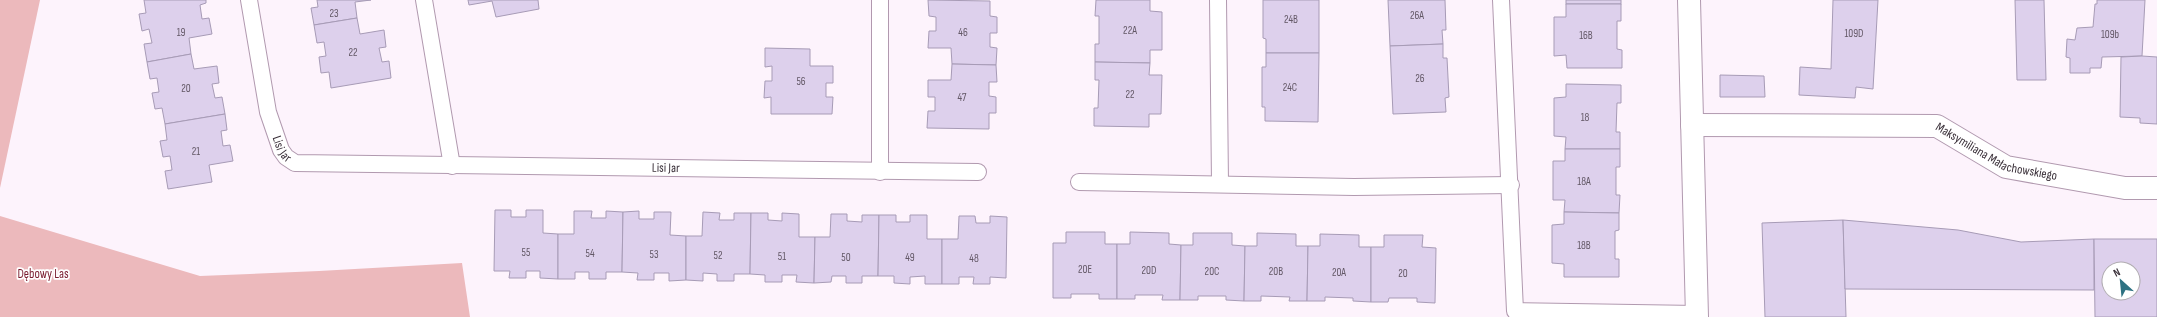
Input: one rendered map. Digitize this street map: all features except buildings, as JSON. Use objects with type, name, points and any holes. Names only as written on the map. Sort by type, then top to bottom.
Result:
[{"type":"street","points":[[1689,0],[1697,315]]},
{"type":"street","name":"Maksymiliana Małachowskiego","points":[[1692,125],[1937,126],[2006,167],[2125,188],[2157,188]]},
{"type":"lane","name":"Lisi Jar","points":[[249,0],[268,112],[281,150],[286,157],[295,163],[880,172],[978,172]]},
{"type":"lane","points":[[424,0],[452,166]]},
{"type":"lane","points":[[880,0],[880,172]]},
{"type":"lane","points":[[1218,0],[1220,183]]},
{"type":"lane","points":[[1501,0],[1511,186],[1515,311],[1697,315]]},
{"type":"lane","points":[[1079,182],[1220,183],[1354,187],[1511,186]]},
{"type":"green space","points":[[0,0],[40,0],[0,188]]},
{"type":"green space","name":"Dębowy Las","points":[[0,216],[200,276],[462,263],[470,317],[0,317]]}]
